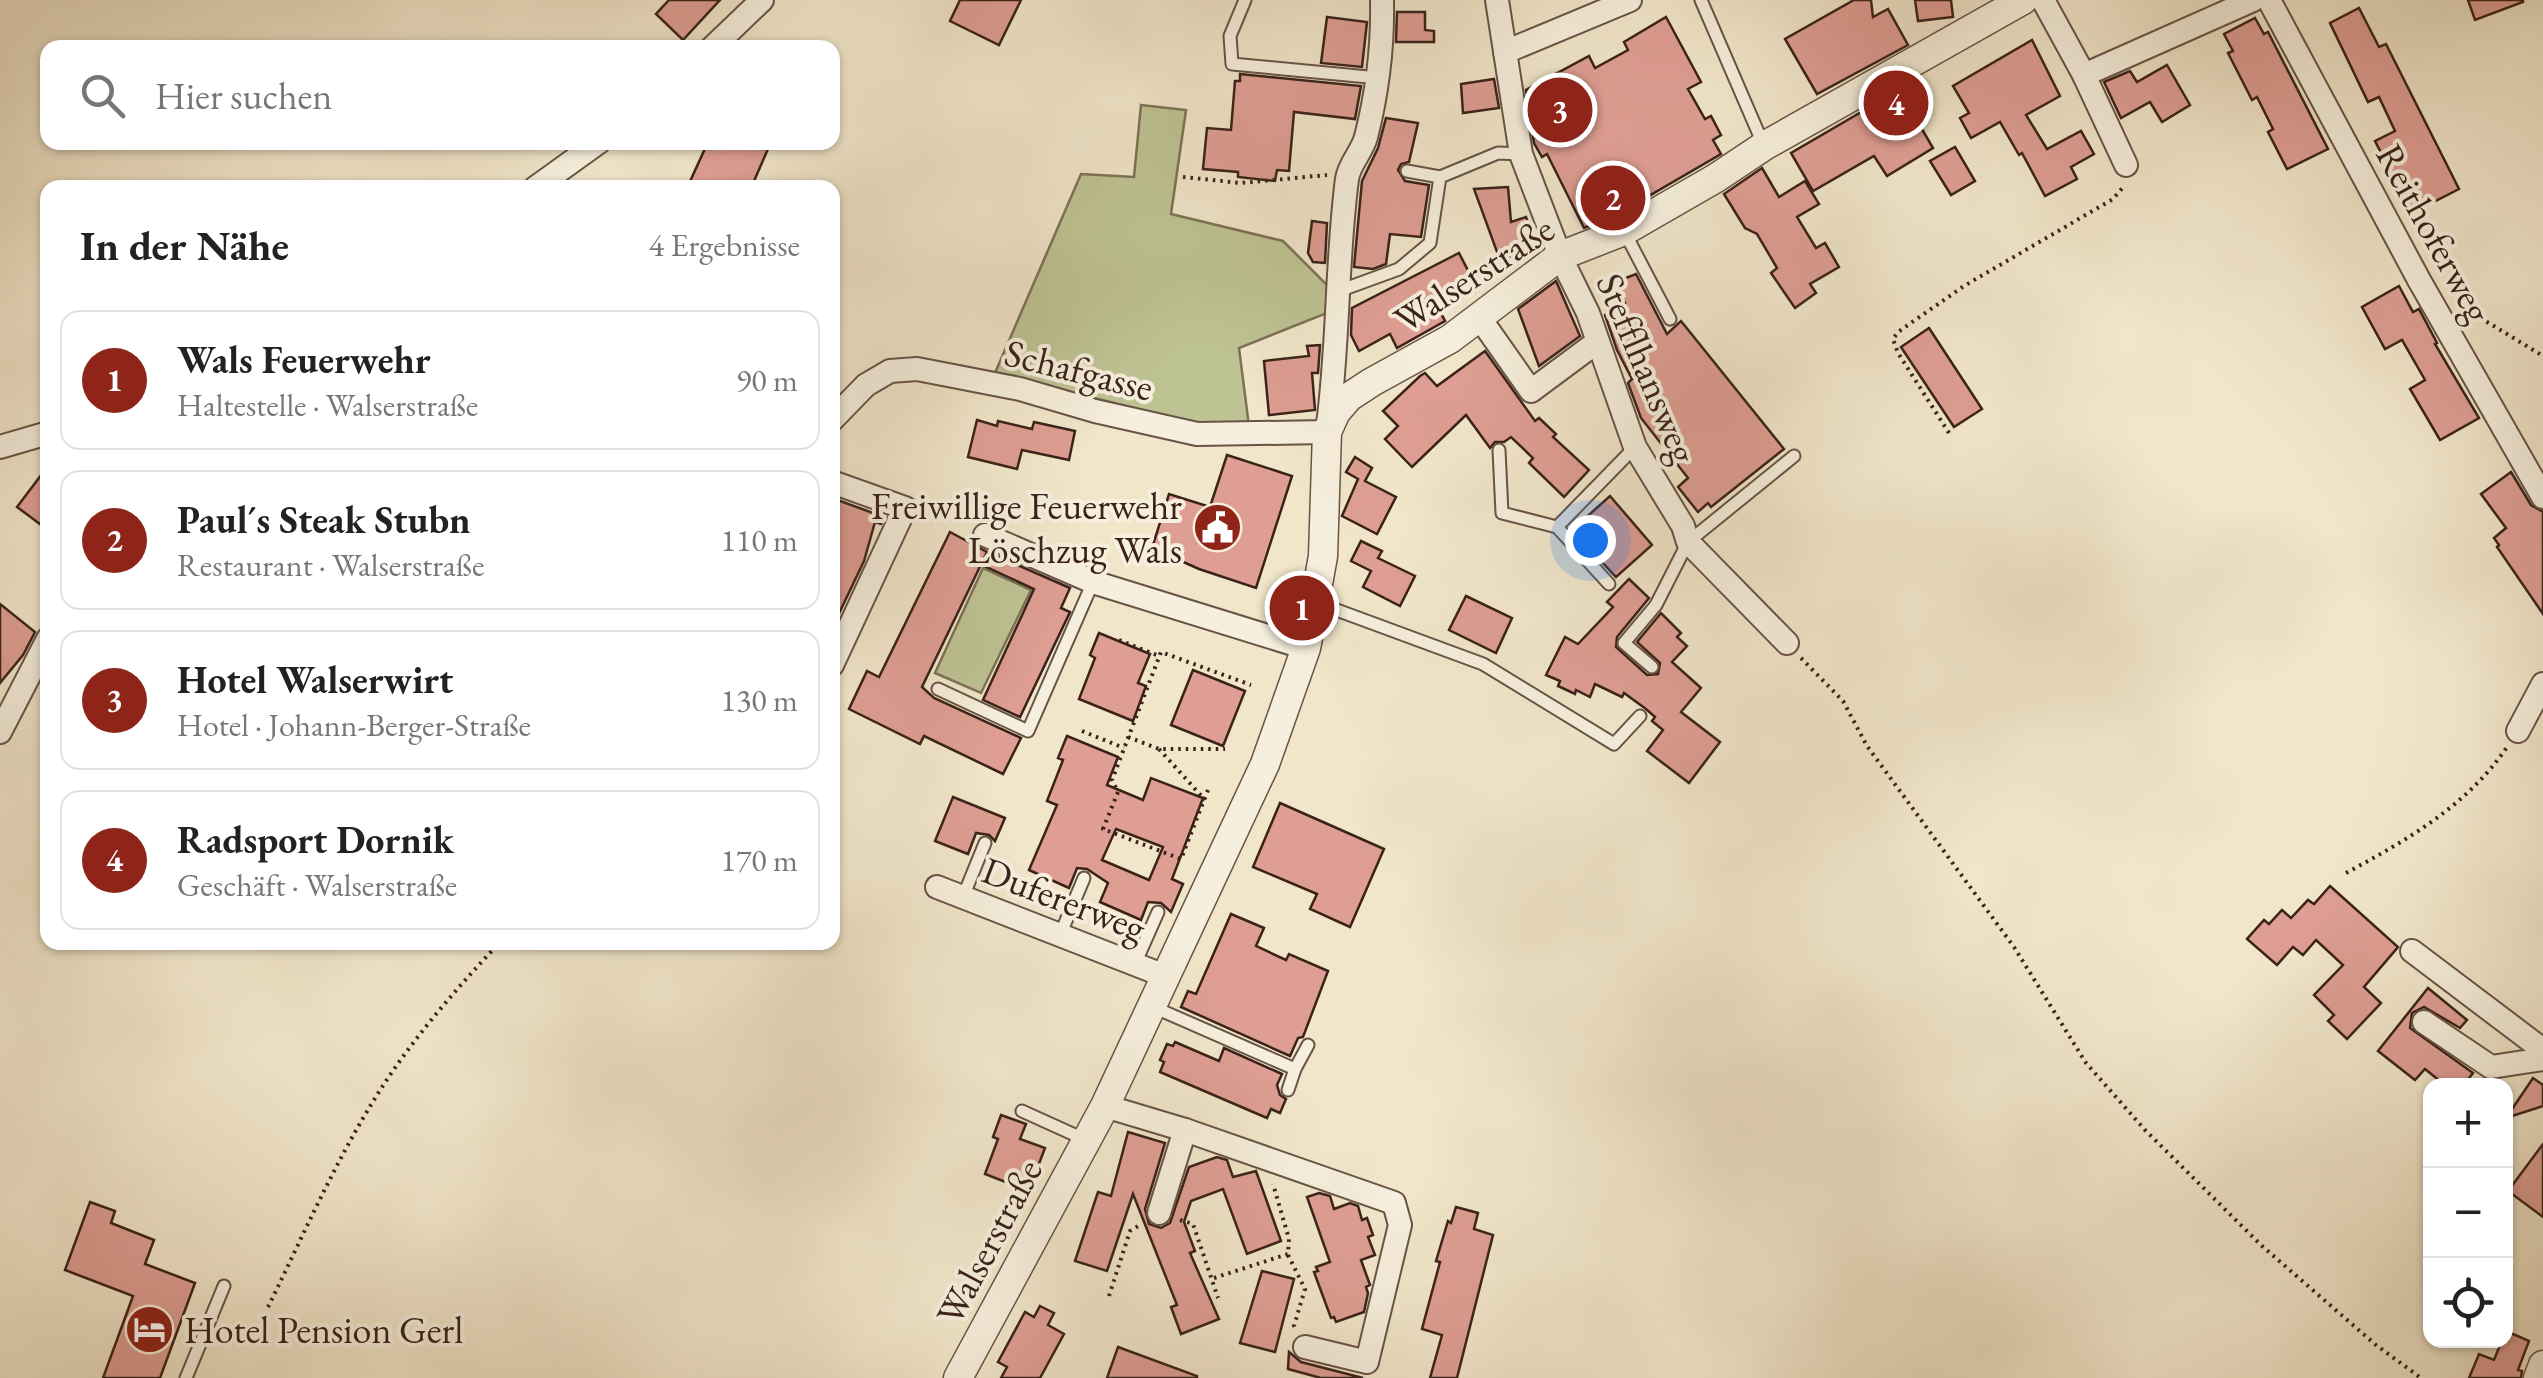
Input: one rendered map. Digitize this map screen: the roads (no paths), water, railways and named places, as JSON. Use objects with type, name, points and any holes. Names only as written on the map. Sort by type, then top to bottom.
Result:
[{"type":"street","points":[[720,40],[762,0]]},
{"type":"street","points":[[1327,432],[1335,376],[1336,292],[1347,176],[1364,142],[1383,58],[1382,0]]},
{"type":"street","name":"Stefflhansweg","points":[[1496,0],[1521,154],[1560,256],[1588,313],[1635,447],[1688,542],[1787,644]]},
{"type":"street","points":[[1505,52],[1630,0]]},
{"type":"street","name":"Walserstraße","points":[[958,1378],[1105,1106],[1244,813],[1306,648],[1326,510],[1327,432],[1336,412],[1349,396],[1450,339],[1560,256],[1624,231],[1764,146],[2024,0]]},
{"type":"street","points":[[2043,0],[2126,165]]},
{"type":"street","points":[[2084,75],[2253,0]]},
{"type":"street","name":"Reithoferweg","points":[[2269,0],[2418,280],[2543,496]]},
{"type":"street","points":[[547,180],[587,150]]},
{"type":"street","points":[[1479,317],[1531,390],[1597,342]]},
{"type":"street","name":"Schafgasse","points":[[840,412],[866,385],[890,371],[917,368],[1020,388],[1095,411],[1197,434],[1327,432]]},
{"type":"street","points":[[0,448],[40,436]]},
{"type":"street","points":[[840,485],[905,508],[840,648]]},
{"type":"street","points":[[985,535],[1093,582],[1306,648]]},
{"type":"street","points":[[0,732],[40,655]]},
{"type":"street","points":[[2518,731],[2543,684]]},
{"type":"street","name":"Dufererweg","points":[[938,886],[1165,976]]},
{"type":"street","points":[[2412,950],[2543,1050]]},
{"type":"street","points":[[2424,1022],[2491,1067],[2543,1059]]},
{"type":"street","points":[[1105,1106],[1394,1202],[1400,1225],[1367,1362],[1305,1347]]},
{"type":"street","points":[[1160,1213],[1185,1130]]},
{"type":"street","points":[[2538,1378],[2543,1364]]},
{"type":"lane","points":[[1245,0],[1230,36],[1232,64],[1379,78]]},
{"type":"lane","points":[[1701,0],[1764,146]]},
{"type":"lane","points":[[1408,170],[1440,177],[1498,153],[1521,154]]},
{"type":"lane","points":[[1336,292],[1399,269],[1430,243],[1440,177]]},
{"type":"lane","points":[[1624,231],[1670,319]]},
{"type":"lane","points":[[1557,527],[1635,447]]},
{"type":"lane","points":[[1499,450],[1502,512],[1557,527],[1608,584]]},
{"type":"lane","points":[[1652,667],[1624,643],[1656,606],[1688,542],[1794,456]]},
{"type":"lane","points":[[938,689],[1028,731],[1093,582]]},
{"type":"lane","points":[[1315,602],[1483,664],[1614,744],[1640,716]]},
{"type":"lane","points":[[963,896],[985,843]]},
{"type":"lane","points":[[1060,934],[1084,878]]},
{"type":"lane","points":[[1135,964],[1158,912]]},
{"type":"lane","points":[[1152,1006],[1295,1069]]},
{"type":"lane","points":[[1288,1090],[1308,1045]]},
{"type":"lane","name":"Walserstraße","points":[[1022,1111],[1086,1140]]},
{"type":"lane","points":[[186,1378],[224,1286]]},
{"type":"place","name":"Radsport Dornik","points":[[1896,103]]},
{"type":"place","name":"Hotel Walserwirt","points":[[1560,110]]},
{"type":"place","name":"Paul´s Steak Stubn","points":[[1613,198]]},
{"type":"place","name":"Freiwillige Feuerwehr Löschzug Wals","points":[[1217,528]]},
{"type":"place","name":"Wals Feuerwehr","points":[[1302,608]]},
{"type":"place","name":"Hotel Pension Gerl","points":[[149,1330]]}]
